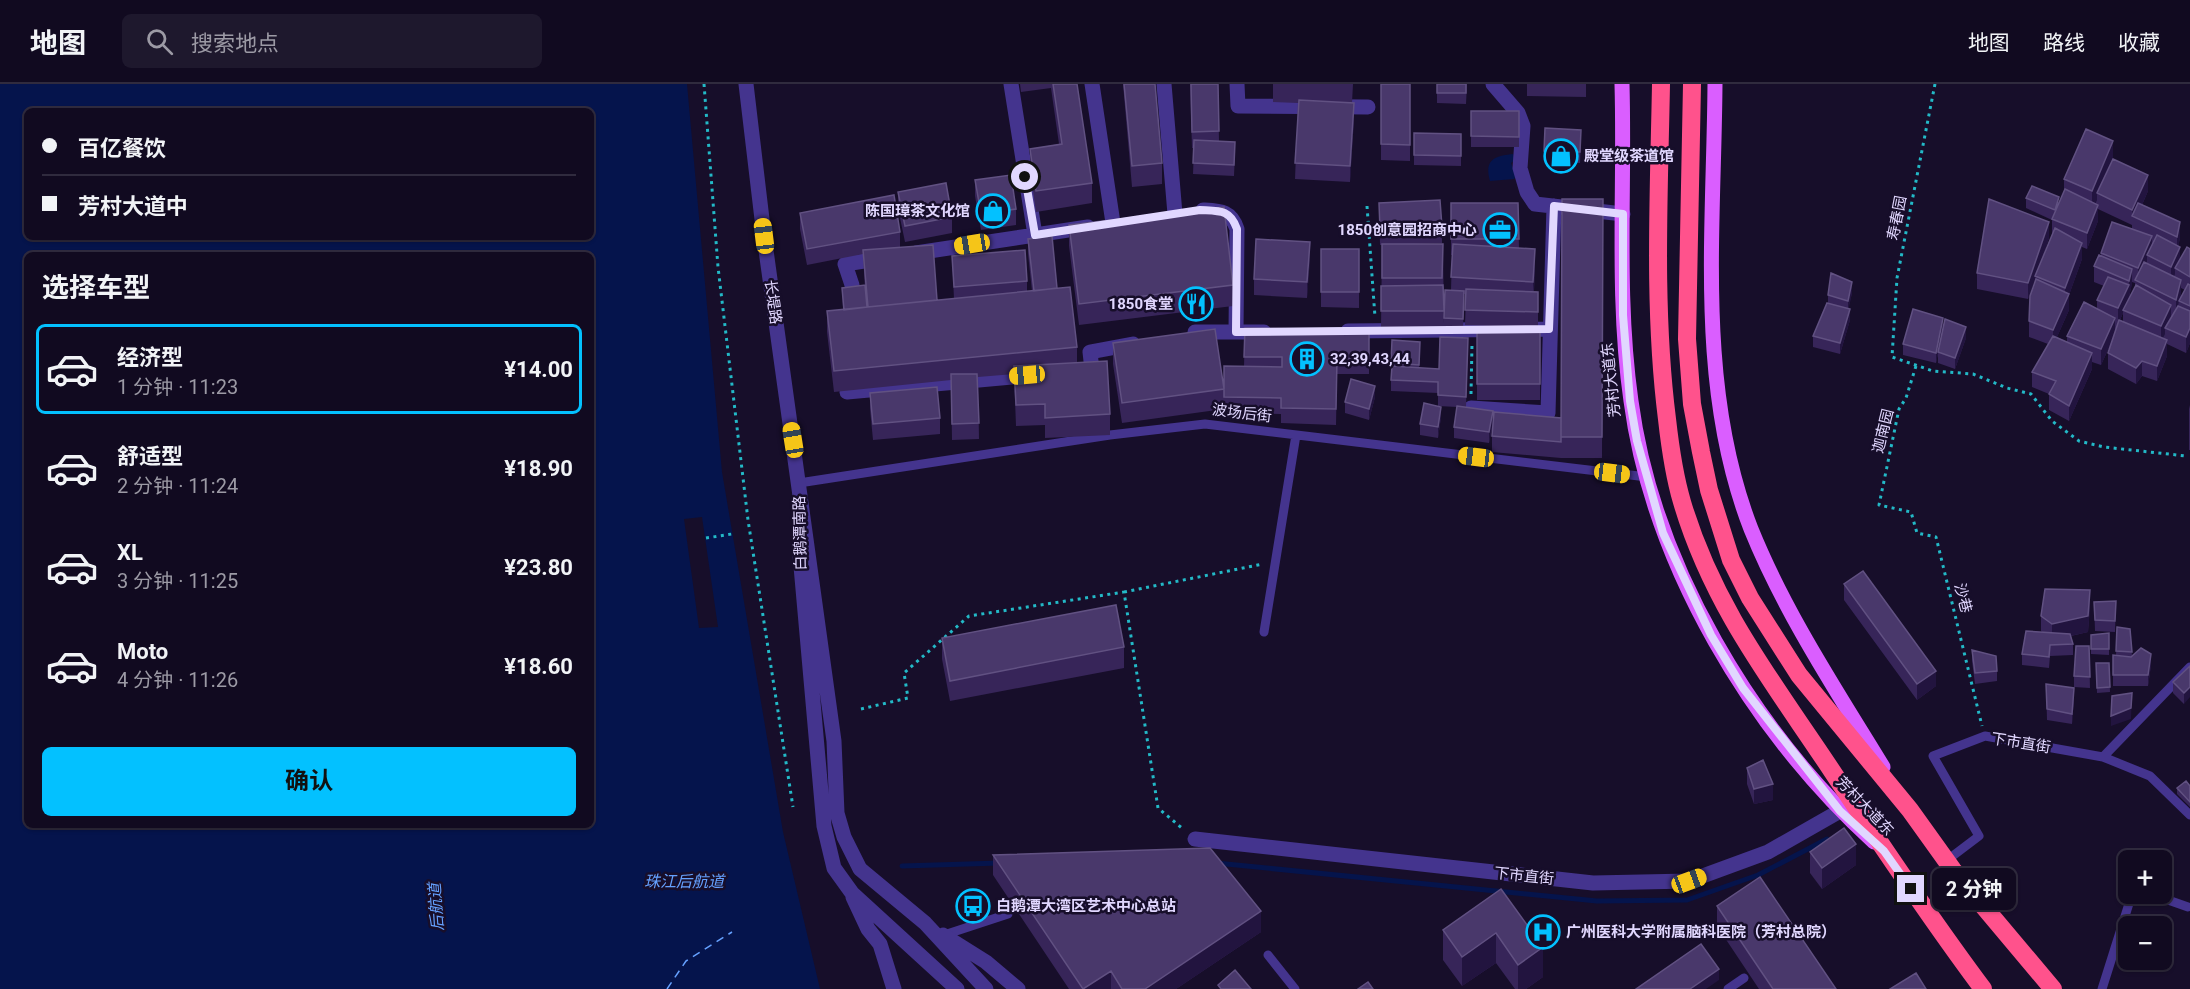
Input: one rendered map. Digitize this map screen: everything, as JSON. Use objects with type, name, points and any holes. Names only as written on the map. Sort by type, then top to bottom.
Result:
[{"type":"highway","name":"芳村大道东","points":[[1661,84],[1660,349],[1668,429],[1681,500],[1711,580],[1735,625],[1766,676],[1884,851]]},
{"type":"highway","name":"芳村大道东","points":[[1692,84],[1687,339],[1692,404],[1709,490],[1731,560],[1775,640],[1807,684],[1910,810]]},
{"type":"highway","points":[[1910,810],[1946,861],[2054,989]]},
{"type":"highway","points":[[1884,851],[1983,989]]},
{"type":"main road","name":"芳村大道东","points":[[1623,84],[1623,315],[1630,401],[1647,477],[1667,541],[1695,604],[1728,664],[1769,722],[1840,811],[1884,851]]},
{"type":"main road","name":"芳村大道东","points":[[1715,84],[1714,359],[1720,411],[1738,489],[1751,528],[1779,590],[1910,810]]},
{"type":"street","name":"长堤路","points":[[746,84],[765,246],[799,483]]},
{"type":"street","points":[[1011,84],[1035,235]]},
{"type":"street","points":[[852,285],[845,264],[1118,222],[1092,84]]},
{"type":"street","points":[[1164,84],[1175,214]]},
{"type":"street","points":[[1237,84],[1238,106],[1368,107]]},
{"type":"street","points":[[1493,84],[1518,113],[1523,126],[1520,168],[1527,192],[1535,204],[1623,214]]},
{"type":"street","points":[[1470,408],[1548,413],[1554,206]]},
{"type":"street","points":[[1155,217],[1200,210],[1224,211],[1233,218],[1237,229],[1236,332]]},
{"type":"street","points":[[1330,331],[1549,329]]},
{"type":"street","points":[[1184,335],[1283,332]]},
{"type":"street","points":[[1069,372],[1092,369],[1090,352],[1149,341]]},
{"type":"street","points":[[847,392],[1046,374]]},
{"type":"street","name":"白鹅潭南路","points":[[799,483],[801,578],[824,826],[834,868],[848,887],[957,989]]},
{"type":"street","name":"白鹅潭南路","points":[[799,483],[834,741],[837,813],[844,837],[860,869],[925,923],[986,989]]},
{"type":"street","name":"下市直街","points":[[1196,839],[1593,883],[1689,881],[1768,852],[1840,811]]},
{"type":"street","points":[[848,887],[868,929],[879,944],[894,989]]},
{"type":"street","points":[[925,923],[986,962],[1018,989]]},
{"type":"street","points":[[908,943],[940,989]]},
{"type":"lane","name":"波场后街","points":[[799,483],[1110,435],[1205,424],[1647,477]]},
{"type":"lane","points":[[1264,632],[1296,435]]},
{"type":"lane","points":[[2103,756],[2190,667]]},
{"type":"lane","name":"下市直街","points":[[1946,861],[1979,836],[1933,756],[1985,736],[2103,756],[2150,776],[2190,815]]},
{"type":"lane","points":[[2172,901],[2188,907]]},
{"type":"lane","points":[[2102,989],[2129,904]]},
{"type":"lane","points":[[944,935],[1008,914]]},
{"type":"lane","points":[[1268,955],[1295,989]]},
{"type":"lane","points":[[1728,989],[1744,978]]},
{"type":"path","points":[[704,84],[718,267],[748,520],[793,807]]},
{"type":"path","name":"寿春园","points":[[1916,366],[1892,357],[1897,278],[1935,84]]},
{"type":"path","points":[[1366,206],[1376,331]]},
{"type":"path","points":[[1470,408],[1473,330]]},
{"type":"path","points":[[1916,366],[1933,371],[1973,374],[2007,388],[2031,394],[2052,422],[2079,441],[2104,447],[2186,456]]},
{"type":"path","name":"迦南园","points":[[1879,505],[1899,409],[1906,398],[1916,366]]},
{"type":"path","name":"沙巷","points":[[1879,505],[1911,512],[1917,533],[1936,537],[1985,736]]},
{"type":"path","points":[[706,538],[732,534]]},
{"type":"path","points":[[861,709],[908,698],[904,673],[969,616],[1124,592],[1275,562]]},
{"type":"path","points":[[1124,592],[1158,808],[1196,839]]},
{"type":"water","name":"珠江后航道","points":[[0,84],[687,84],[722,472],[783,832],[820,989],[0,989]]},
{"type":"water","points":[[1513,154],[1515,160],[1511,163],[1516,176],[1514,179],[1490,181],[1488,168],[1492,160]]},
{"type":"pier","points":[[702,517],[718,627],[699,628],[684,519]]},
{"type":"building","points":[[1053,84],[1077,84],[1092,183],[1036,191],[1030,149],[1062,144]]},
{"type":"building","points":[[1124,84],[1155,84],[1162,163],[1132,166]]},
{"type":"building","points":[[1191,84],[1218,84],[1219,131],[1192,132]]},
{"type":"building","points":[[1381,84],[1410,84],[1410,145],[1381,144]]},
{"type":"building","points":[[1437,84],[1466,84],[1466,93],[1437,93]]},
{"type":"building","points":[[1299,100],[1354,103],[1350,166],[1295,163]]},
{"type":"building","points":[[1471,111],[1519,111],[1519,137],[1471,136]]},
{"type":"building","points":[[1545,128],[1581,130],[1580,152],[1544,151]]},
{"type":"building","points":[[2086,129],[2113,141],[2092,191],[2064,179]]},
{"type":"building","points":[[1414,133],[1461,134],[1461,156],[1414,155]]},
{"type":"building","points":[[1194,140],[1235,142],[1234,165],[1193,163]]},
{"type":"building","points":[[2113,159],[2148,175],[2132,210],[2097,193]]},
{"type":"building","points":[[1011,175],[1016,209],[981,214],[975,180]]},
{"type":"building","points":[[946,183],[952,217],[905,226],[898,192]]},
{"type":"building","points":[[2032,186],[2059,197],[2055,210],[2026,198]]},
{"type":"building","points":[[2065,189],[2098,205],[2087,233],[2052,219]]},
{"type":"building","points":[[894,195],[900,232],[807,249],[800,213]]},
{"type":"building","points":[[1562,199],[1603,199],[1602,437],[1561,437]]},
{"type":"building","points":[[1989,199],[2049,222],[2028,283],[1977,273]]},
{"type":"building","points":[[1440,200],[1442,227],[1380,229],[1379,203]]},
{"type":"building","points":[[1451,203],[1518,203],[1519,239],[1451,239]]},
{"type":"building","points":[[2138,203],[2180,222],[2177,237],[2132,216]]},
{"type":"building","points":[[1224,207],[1233,285],[1079,304],[1069,225]]},
{"type":"building","points":[[2112,222],[2152,236],[2138,268],[2101,253]]},
{"type":"building","points":[[2055,228],[2082,243],[2065,288],[2035,276]]},
{"type":"building","points":[[2157,235],[2180,247],[2171,267],[2147,255]]},
{"type":"building","points":[[1052,236],[1057,288],[1034,291],[1028,239]]},
{"type":"building","points":[[1256,239],[1310,242],[1307,282],[1254,279]]},
{"type":"building","points":[[1382,244],[1443,244],[1442,278],[1382,278]]},
{"type":"building","points":[[1453,244],[1535,249],[1533,282],[1451,277]]},
{"type":"building","points":[[933,245],[937,300],[868,307],[863,250]]},
{"type":"building","points":[[2187,247],[2190,249],[2190,277],[2175,268]]},
{"type":"building","points":[[1321,249],[1359,249],[1359,292],[1321,292]]},
{"type":"building","points":[[1025,250],[1027,281],[954,287],[952,256]]},
{"type":"building","points":[[2099,255],[2132,269],[2129,281],[2094,266]]},
{"type":"building","points":[[2144,262],[2181,280],[2176,300],[2135,280]]},
{"type":"building","points":[[1831,273],[1852,282],[1848,301],[1828,295]]},
{"type":"building","points":[[2108,277],[2129,285],[2118,308],[2097,300]]},
{"type":"building","points":[[2036,279],[2069,294],[2053,330],[2029,321],[2030,296]]},
{"type":"building","points":[[2188,284],[2190,285],[2190,306],[2179,301]]},
{"type":"building","points":[[865,285],[867,307],[844,310],[842,288]]},
{"type":"building","points":[[1443,285],[1444,311],[1381,311],[1381,286]]},
{"type":"building","points":[[2136,285],[2171,305],[2161,326],[2123,310]]},
{"type":"building","points":[[1070,287],[1077,347],[834,371],[827,311]]},
{"type":"building","points":[[1466,289],[1538,292],[1538,312],[1465,310]]},
{"type":"building","points":[[1445,290],[1464,291],[1463,319],[1444,318]]},
{"type":"building","points":[[2084,302],[2115,318],[2101,349],[2067,336]]},
{"type":"building","points":[[1827,303],[1850,309],[1840,343],[1813,336]]},
{"type":"building","points":[[2178,306],[2190,311],[2190,328],[2186,337],[2165,328]]},
{"type":"building","points":[[1913,309],[1943,318],[1936,353],[1903,344]]},
{"type":"building","points":[[1945,319],[1966,327],[1955,358],[1938,352]]},
{"type":"building","points":[[2119,320],[2167,340],[2157,366],[2142,361],[2136,368],[2108,353]]},
{"type":"building","points":[[1245,328],[1369,330],[1369,359],[1337,359],[1336,409],[1281,408],[1281,398],[1224,397],[1224,366],[1282,367],[1282,357],[1244,357]]},
{"type":"building","points":[[1215,329],[1224,389],[1122,403],[1113,343]]},
{"type":"building","points":[[1477,332],[1540,332],[1540,384],[1477,384]]},
{"type":"building","points":[[2053,336],[2092,353],[2069,406],[2049,394],[2056,381],[2032,372]]},
{"type":"building","points":[[1440,337],[1468,338],[1466,397],[1438,395],[1438,382],[1391,380],[1392,366],[1439,369]]},
{"type":"building","points":[[1392,340],[1420,342],[1419,365],[1391,363]]},
{"type":"building","points":[[1107,361],[1110,414],[1045,418],[1045,404],[1016,405],[1014,366]]},
{"type":"building","points":[[951,374],[977,374],[979,423],[952,424]]},
{"type":"building","points":[[1351,379],[1375,386],[1369,409],[1345,402]]},
{"type":"building","points":[[937,387],[940,418],[873,424],[870,393]]},
{"type":"building","points":[[1424,403],[1441,407],[1438,427],[1420,424]]},
{"type":"building","points":[[1457,406],[1493,411],[1489,432],[1454,427]]},
{"type":"building","points":[[1494,412],[1561,418],[1561,442],[1492,436]]},
{"type":"building","points":[[1863,571],[1936,671],[1917,684],[1844,584]]},
{"type":"building","points":[[2045,589],[2090,590],[2088,616],[2052,624],[2041,616]]},
{"type":"building","points":[[2116,601],[2115,621],[2095,620],[2094,602]]},
{"type":"building","points":[[1116,605],[1124,647],[950,681],[942,638]]},
{"type":"building","points":[[2117,627],[2130,629],[2132,652],[2116,651]]},
{"type":"building","points":[[2026,631],[2070,634],[2073,644],[2050,645],[2049,657],[2022,654]]},
{"type":"building","points":[[2109,633],[2109,649],[2091,649],[2091,635]]},
{"type":"building","points":[[2076,646],[2089,646],[2090,677],[2074,676]]},
{"type":"building","points":[[2141,648],[2151,654],[2148,675],[2113,675],[2113,655],[2131,657]]},
{"type":"building","points":[[1972,650],[1996,656],[1997,671],[1975,673]]},
{"type":"building","points":[[2096,663],[2109,663],[2110,687],[2097,688]]},
{"type":"building","points":[[2190,666],[2190,687],[2184,693],[2173,682]]},
{"type":"building","points":[[2046,684],[2074,688],[2072,714],[2047,709]]},
{"type":"building","points":[[2132,693],[2131,708],[2111,716],[2112,696]]},
{"type":"building","points":[[1763,760],[1773,784],[1754,789],[1747,768]]},
{"type":"building","points":[[2186,781],[2190,786],[2190,802],[2177,788]]},
{"type":"building","points":[[1844,828],[1856,844],[1822,868],[1810,852]]},
{"type":"building","points":[[1210,848],[1261,911],[1145,989],[1122,989],[1111,971],[1083,989],[993,855]]},
{"type":"building","points":[[1760,877],[1836,989],[1773,989],[1717,906]]},
{"type":"building","points":[[1501,889],[1543,947],[1518,965],[1496,933],[1462,957],[1443,930]]},
{"type":"building","points":[[1701,944],[1719,969],[1690,989],[1636,989]]},
{"type":"building","points":[[1235,970],[1251,989],[1221,989],[1218,985]]},
{"type":"building","points":[[1916,973],[1926,989],[1890,989]]},
{"type":"building","points":[[1368,982],[1373,989],[1358,989]]},
{"type":"waterway","points":[[1216,863],[1597,901],[1687,900],[1758,875],[1827,839]]},
{"type":"waterway","points":[[902,866],[1000,863]]},
{"type":"ferry route","points":[[667,989],[686,961],[732,932]]},
{"type":"place","name":"殿堂级茶道馆","points":[[1561,156]]},
{"type":"place","name":"陈国璋茶文化馆","points":[[993,211]]},
{"type":"place","name":"1850创意园招商中心","points":[[1500,230]]},
{"type":"place","name":"1850食堂","points":[[1196,304]]},
{"type":"place","name":"32,39,43,44","points":[[1307,359]]},
{"type":"place","name":"白鹅潭大湾区艺术中心总站","points":[[973,906]]},
{"type":"place","name":"广州医科大学附属脑科医院（芳村总院）","points":[[1543,932]]},
{"type":"route","points":[[1025,177],[1035,235],[1200,210],[1224,211],[1233,218],[1237,229],[1236,332],[1549,329],[1554,206],[1623,214],[1623,315],[1630,401],[1637,441],[1663,533],[1695,604],[1743,688],[1840,811],[1884,851],[1911,889]]},
{"type":"water label","name":"后航道","points":[[436,907]]}]
